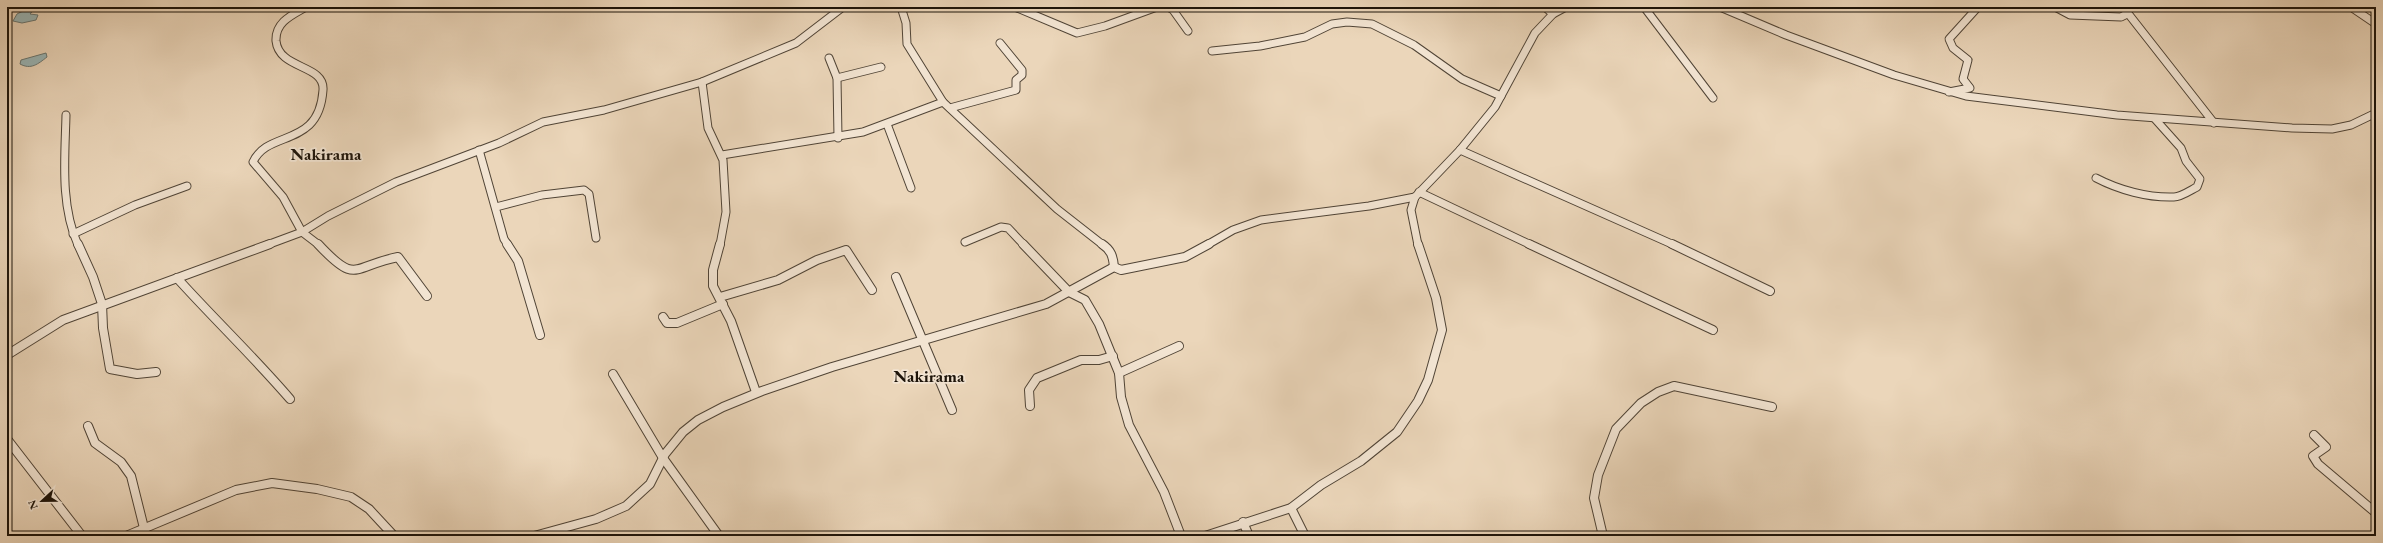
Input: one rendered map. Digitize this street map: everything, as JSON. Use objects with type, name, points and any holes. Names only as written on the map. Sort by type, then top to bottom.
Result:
[{"type":"street","points":[[306,7],[284,19],[276,27],[275,44],[276,50],[283,58],[316,75],[322,81],[323,90],[316,116],[309,127],[262,151],[253,160],[253,162],[283,197],[302,232],[321,245],[336,263],[350,271],[360,270],[388,259],[398,257],[427,296]]},
{"type":"street","points":[[7,355],[63,320],[102,304],[302,232],[328,216],[396,182],[479,150],[543,122],[604,110],[702,82],[796,43],[843,7]]},
{"type":"street","points":[[901,7],[906,23],[907,44],[943,102],[1057,209],[1109,250],[1113,257],[1114,267]]},
{"type":"street","points":[[1015,7],[1077,33],[1105,26],[1157,7]]},
{"type":"street","points":[[1168,7],[1173,10],[1188,31]]},
{"type":"street","points":[[1544,7],[1553,14]]},
{"type":"street","points":[[1205,536],[1243,522],[1291,508],[1322,485],[1361,461],[1397,432],[1418,401],[1428,380],[1442,330],[1436,298],[1418,250],[1411,210],[1417,194],[1484,123],[1501,96],[1535,33],[1553,14],[1566,7]]},
{"type":"street","points":[[1644,7],[1712,98]]},
{"type":"street","points":[[1720,7],[1857,62],[1948,92],[1973,97],[2155,119],[2332,129],[2351,125],[2376,113]]},
{"type":"street","points":[[1973,97],[1970,88],[1963,79],[1968,60],[1953,48],[1949,39],[1978,7]]},
{"type":"street","points":[[2055,7],[2070,15],[2121,17],[2128,14]]},
{"type":"street","points":[[2123,7],[2214,123]]},
{"type":"street","points":[[2351,7],[2376,24]]},
{"type":"street","points":[[1212,51],[1260,46],[1305,38],[1332,24],[1347,22],[1372,24],[1414,45],[1462,79],[1501,96]]},
{"type":"street","points":[[950,108],[1016,90],[1016,80],[1022,75],[1022,70],[1000,43]]},
{"type":"street","points":[[829,58],[837,78],[838,138]]},
{"type":"street","points":[[837,78],[881,67]]},
{"type":"street","points":[[702,82],[708,128],[722,155],[726,212],[718,255],[713,270],[713,286],[715,292],[722,300],[756,392]]},
{"type":"street","points":[[1948,92],[1970,88]]},
{"type":"street","points":[[722,155],[838,138],[887,124],[943,102]]},
{"type":"street","points":[[66,115],[65,188],[73,234],[93,277],[102,304],[103,328],[110,369],[137,374],[156,372]]},
{"type":"street","points":[[2096,178],[2110,186],[2159,196],[2169,195],[2175,197],[2197,187],[2200,179],[2198,174],[2186,161],[2176,141],[2155,119]]},
{"type":"street","points":[[887,124],[912,188]]},
{"type":"street","points":[[479,150],[504,239],[518,261],[540,335]]},
{"type":"street","points":[[1460,150],[1693,253],[1770,291]]},
{"type":"street","points":[[73,234],[134,205],[187,186]]},
{"type":"street","points":[[496,207],[542,195],[584,190],[589,194],[596,238]]},
{"type":"street","points":[[1114,267],[1121,270],[1185,257],[1233,230],[1261,220],[1392,201],[1417,194],[1713,330]]},
{"type":"street","points":[[1392,201],[1411,210]]},
{"type":"street","points":[[965,242],[1001,228],[1008,228],[1069,292],[1085,300],[1099,324],[1119,373],[1121,397],[1129,425],[1164,492],[1181,536]]},
{"type":"street","points":[[663,317],[667,323],[677,323],[722,300],[778,280],[817,260],[846,250],[872,290]]},
{"type":"street","points":[[534,536],[560,528],[585,525],[625,505],[650,484],[663,458],[682,433],[698,420],[756,392],[923,339],[1046,304],[1062,298],[1069,292],[1114,267]]},
{"type":"street","points":[[896,277],[952,410]]},
{"type":"street","points":[[177,278],[216,322],[249,352],[290,399]]},
{"type":"street","points":[[1119,373],[1179,346]]},
{"type":"street","points":[[1030,406],[1029,390],[1037,378],[1081,360],[1100,360],[1113,356]]},
{"type":"street","points":[[613,374],[663,458],[719,536]]},
{"type":"street","points":[[1603,536],[1594,498],[1598,475],[1616,429],[1641,403],[1658,392],[1674,386],[1772,407]]},
{"type":"street","points":[[88,426],[95,443],[121,462],[131,476],[145,533]]},
{"type":"street","points":[[2314,436],[2326,447],[2313,456],[2318,464],[2376,513]]},
{"type":"street","points":[[7,439],[82,536]]},
{"type":"street","points":[[126,536],[145,533],[236,490],[254,485],[272,483],[348,496],[360,502],[374,514],[394,536]]},
{"type":"street","points":[[1291,508],[1305,536]]},
{"type":"street","points":[[1243,522],[1249,536]]},
{"type":"water","points":[[19,7],[36,7],[30,14],[38,15],[36,20],[22,23],[13,21],[17,14],[23,11]]},
{"type":"water","points":[[46,53],[47,57],[34,65],[24,66],[20,64],[21,60]]},
{"type":"district","name":"Nakirama","points":[[326,154]]},
{"type":"district","name":"Nakirama","points":[[929,376]]}]
